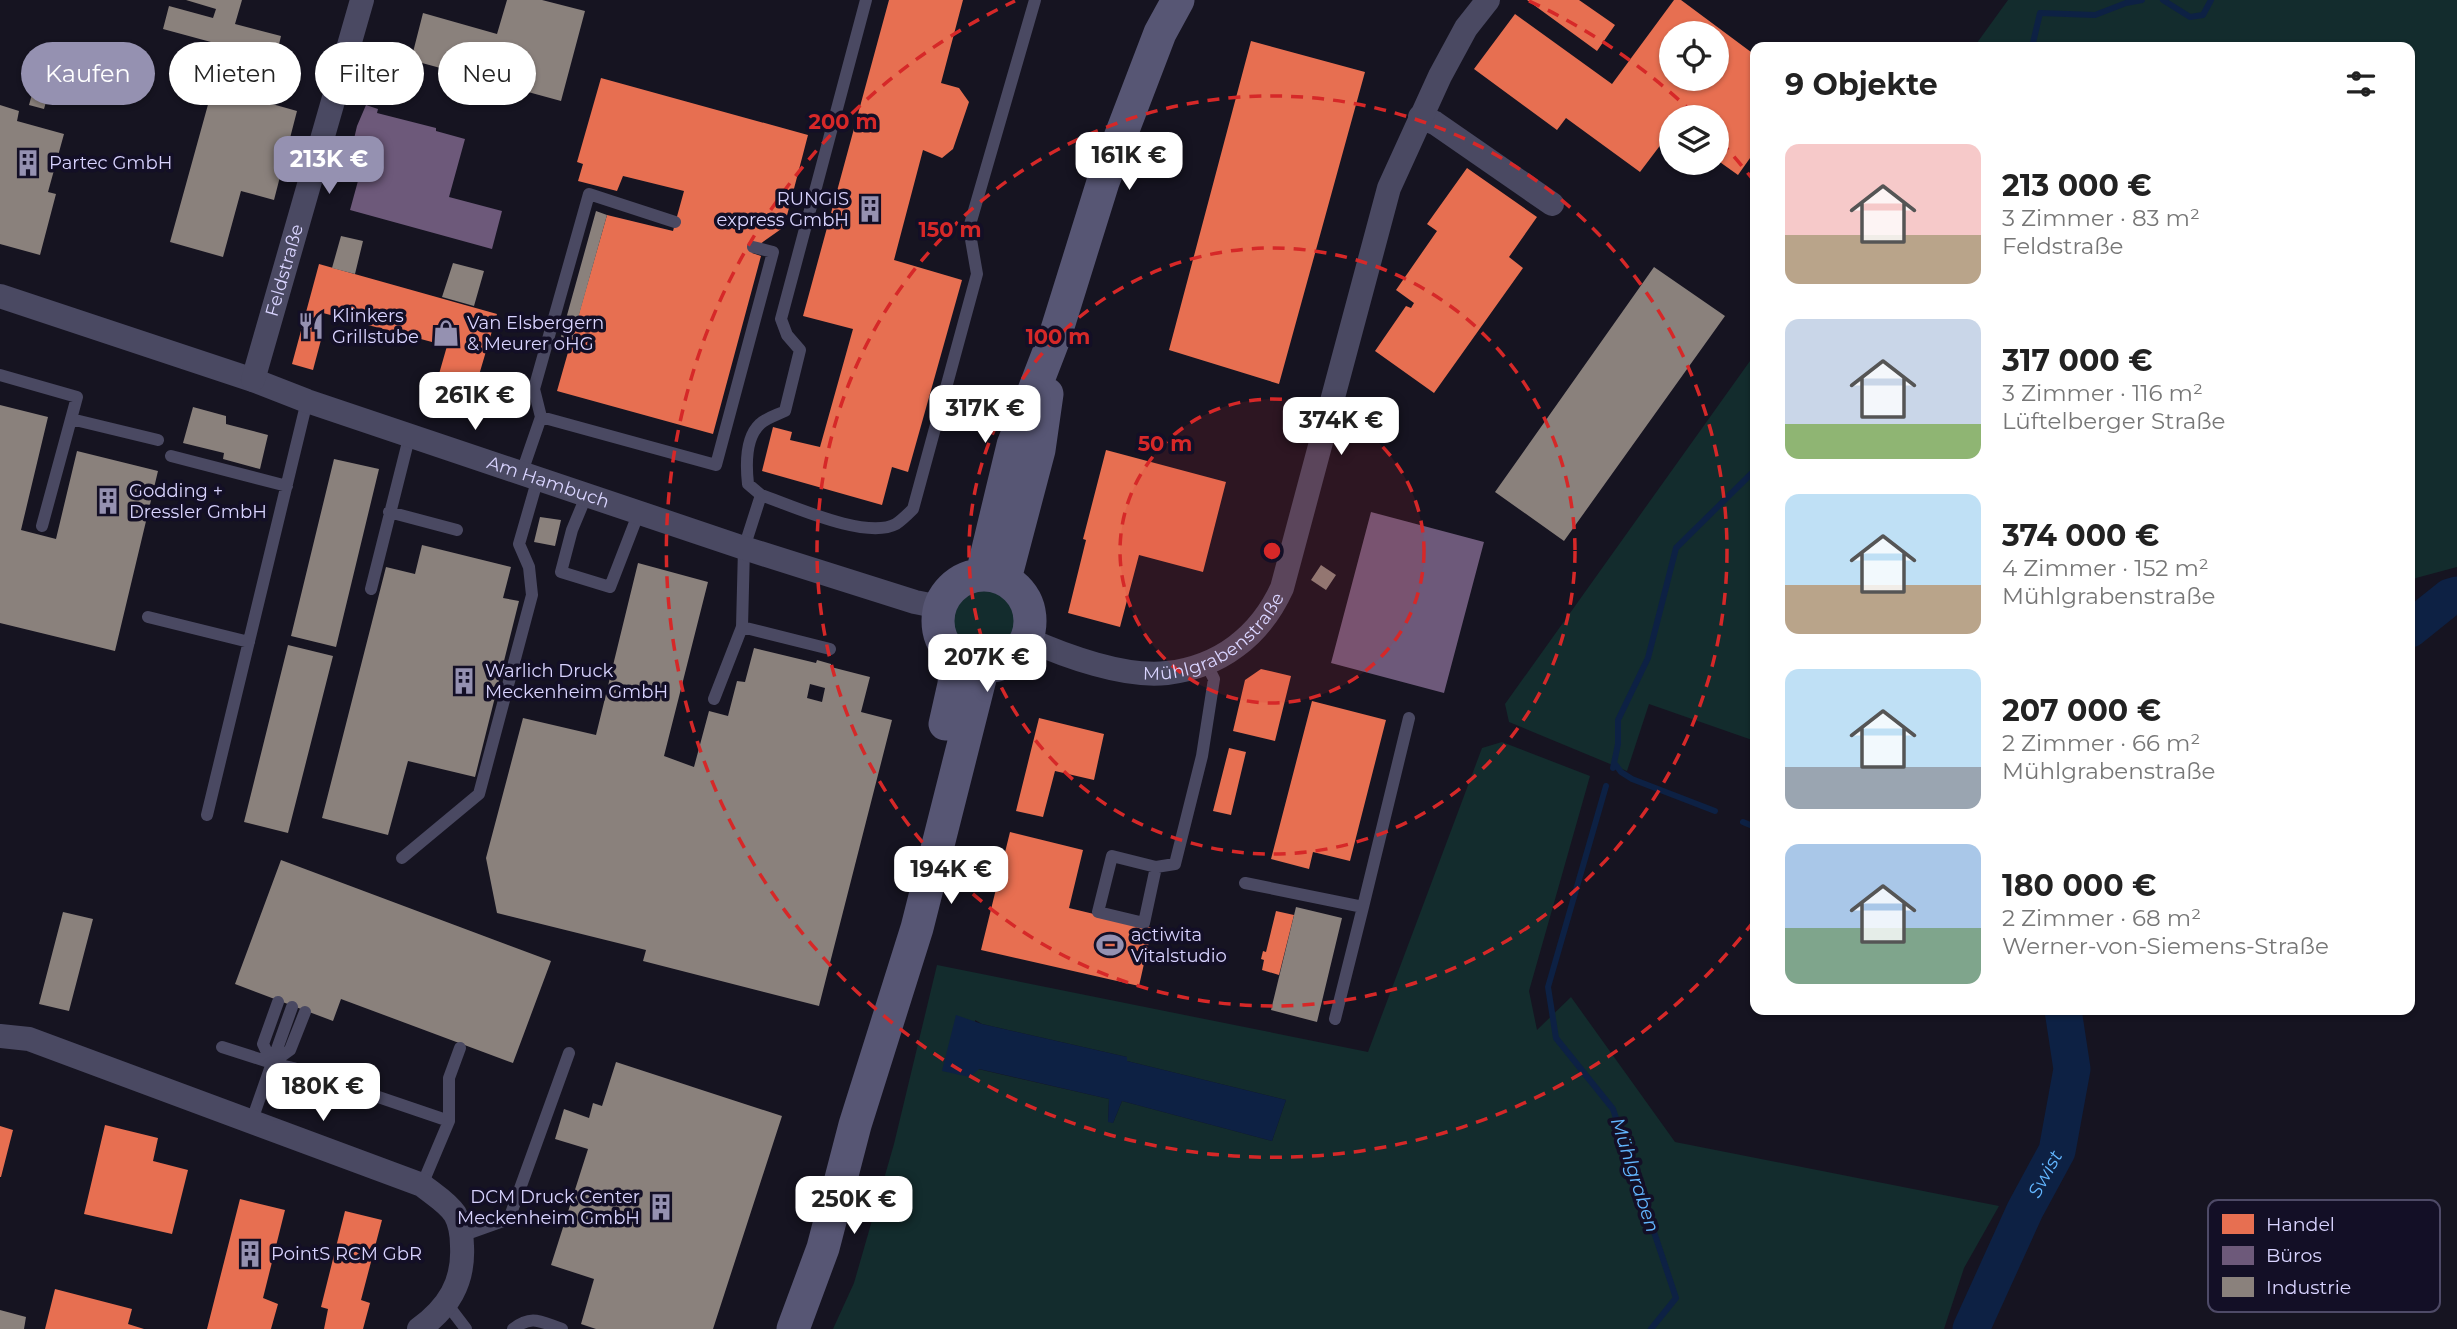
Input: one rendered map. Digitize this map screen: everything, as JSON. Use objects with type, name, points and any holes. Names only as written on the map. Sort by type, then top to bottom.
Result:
[{"type":"main road","points":[[993,577],[1039,450],[1055,335],[1103,182],[1160,33],[1178,0]]},
{"type":"main road","points":[[968,577],[993,577],[1016,587],[1025,598],[1030,611],[1027,639],[1009,660],[997,666],[970,663],[946,648],[937,621],[946,594],[956,584],[968,577]]},
{"type":"main road","points":[[793,1329],[823,1248],[855,1125],[897,924],[954,684],[970,663]]},
{"type":"street","name":"Feldstraße","points":[[253,380],[362,0]]},
{"type":"street","name":"Mühlgrabenstraße","points":[[1027,639],[1083,659],[1137,672],[1165,674],[1206,663],[1234,649],[1264,622],[1282,587],[1383,206],[1407,145],[1440,76],[1466,28],[1488,0]]},
{"type":"street","points":[[1420,117],[1435,123],[1552,204]]},
{"type":"street","name":"Am Hambuch","points":[[0,296],[744,548],[915,602],[940,607]]},
{"type":"street","points":[[0,1036],[29,1039],[422,1185],[443,1201],[456,1216],[461,1236],[462,1271],[458,1285],[447,1304],[419,1329]]},
{"type":"lane","points":[[866,0],[781,319],[787,335],[800,351],[785,411],[759,424],[752,436],[746,463],[748,484],[761,495],[861,529],[896,524],[913,509],[977,274],[969,228],[1035,0]]},
{"type":"lane","points":[[402,858],[479,794],[532,595],[530,567],[519,544],[541,417],[534,389],[589,194],[675,222]]},
{"type":"lane","points":[[541,417],[716,465],[773,252],[753,247]]},
{"type":"lane","points":[[0,375],[77,397],[43,526]]},
{"type":"lane","points":[[207,815],[307,401]]},
{"type":"lane","points":[[71,419],[158,440]]},
{"type":"lane","points":[[370,589],[410,434]]},
{"type":"lane","points":[[171,456],[287,486]]},
{"type":"lane","points":[[587,494],[572,530],[561,572],[610,587],[639,512]]},
{"type":"lane","points":[[714,699],[742,627],[744,548],[761,495]]},
{"type":"lane","points":[[389,512],[457,530]]},
{"type":"lane","points":[[148,617],[249,642]]},
{"type":"lane","points":[[742,627],[830,649]]},
{"type":"lane","points":[[1156,867],[1144,923],[1098,912],[1112,856],[1156,867],[1175,864],[1202,756],[1214,679],[1206,663]]},
{"type":"lane","points":[[1335,1019],[1409,718]]},
{"type":"lane","points":[[1245,883],[1363,907]]},
{"type":"lane","points":[[272,1063],[263,1044],[278,1002]]},
{"type":"lane","points":[[252,1120],[272,1063],[290,1050],[298,1009]]},
{"type":"lane","points":[[222,1047],[449,1121]]},
{"type":"lane","points":[[422,1185],[449,1121],[449,1077],[460,1048]]},
{"type":"lane","points":[[461,1236],[509,1219],[569,1053]]},
{"type":"lane","points":[[447,1304],[466,1329]]},
{"type":"lane","points":[[513,1329],[523,1321],[531,1319],[562,1329]]},
{"type":"green space","points":[[2008,0],[2457,0],[2457,567],[2415,579],[2415,42],[1978,42]]},
{"type":"green space","points":[[1750,361],[1750,739],[1649,704],[1627,771],[1509,722],[1505,704]]},
{"type":"green space","points":[[984,588],[997,591],[1007,598],[1014,608],[1017,621],[1014,634],[1007,644],[997,651],[984,654],[971,651],[961,644],[954,634],[951,621],[954,608],[961,598],[971,591]]},
{"type":"green space","points":[[1502,742],[1590,776],[1529,991],[1537,1030],[1571,997],[1675,1142],[1999,1206],[1964,1268],[1944,1329],[833,1329],[854,1283],[894,1144],[937,965],[1368,1052],[1482,748]],"holes":[[[975,1020],[982,1024],[1127,1057],[1127,1061],[1286,1100],[1272,1141],[1122,1101],[1113,1123],[1108,1121],[1109,1099],[978,1069]]]},
{"type":"water","points":[[956,1015],[982,1024],[1127,1057],[1127,1061],[1286,1100],[1272,1141],[1122,1101],[1113,1123],[1108,1122],[1109,1099],[979,1069],[970,1077],[942,1071]]},
{"type":"building: Handel","name":"RUNGIS express GmbH","points":[[889,0],[963,0],[941,83],[959,88],[969,102],[953,149],[942,158],[923,150],[894,260],[962,280],[908,472],[892,467],[882,505],[762,471],[773,427],[792,432],[790,440],[820,447],[853,329],[803,316]]},
{"type":"building: Handel","points":[[1527,0],[1579,0],[1615,25],[1597,51]]},
{"type":"building: Handel","points":[[1674,0],[1681,0],[1709,21],[1659,21],[1659,91],[1729,91],[1729,36],[1750,51],[1750,158],[1738,175],[1729,169],[1729,105],[1659,105],[1659,147],[1640,172],[1566,118],[1557,130],[1474,69],[1515,14],[1612,84]]},
{"type":"building: Handel","points":[[1251,41],[1365,72],[1279,384],[1169,350]]},
{"type":"building: Handel","points":[[601,78],[808,135],[784,227],[760,244],[754,243],[752,253],[761,256],[713,434],[557,391],[607,215],[673,231],[684,191],[623,176],[617,191],[578,181],[583,164],[577,162]]},
{"type":"building: Handel","points":[[1467,168],[1537,217],[1509,257],[1523,268],[1434,393],[1375,351],[1406,306],[1411,308],[1414,303],[1396,290],[1437,231],[1427,224]]},
{"type":"building: Handel","name":"Van Elsbergern & Meurer oHG","points":[[319,264],[497,314],[474,392],[437,381],[447,346],[323,313],[316,339],[321,340],[313,370],[292,364]]},
{"type":"building: Handel","points":[[1106,450],[1226,482],[1203,572],[1139,555],[1120,627],[1068,613],[1086,540],[1083,539]]},
{"type":"building: Handel","points":[[1261,669],[1291,676],[1275,741],[1233,731],[1245,680]]},
{"type":"building: Handel","points":[[1312,701],[1386,720],[1350,861],[1313,852],[1309,869],[1271,859]]},
{"type":"building: Handel","points":[[1039,718],[1104,734],[1094,780],[1055,771],[1043,817],[1016,811]]},
{"type":"building: Handel","points":[[1229,748],[1246,752],[1231,815],[1213,811]]},
{"type":"building: Handel","points":[[1010,832],[1083,850],[1069,908],[1152,928],[1139,986],[981,950]]},
{"type":"building: Handel","points":[[1276,911],[1294,915],[1279,975],[1262,970],[1264,960],[1261,959],[1263,951],[1266,952]]},
{"type":"building: Handel","points":[[105,1125],[158,1138],[153,1161],[188,1170],[172,1234],[84,1214]]},
{"type":"building: Handel","points":[[0,1126],[13,1130],[1,1177],[0,1177]]},
{"type":"building: Handel","name":"PointS RCM GbR","points":[[240,1199],[285,1210],[263,1298],[278,1304],[271,1329],[207,1329]]},
{"type":"building: Handel","points":[[345,1211],[382,1220],[361,1300],[370,1303],[363,1329],[324,1329],[328,1309],[321,1307]]},
{"type":"building: Handel","points":[[55,1289],[132,1309],[128,1324],[144,1329],[45,1329]]},
{"type":"building: Büros","points":[[366,105],[378,109],[377,113],[436,128],[436,131],[465,139],[449,197],[502,211],[492,249],[350,210],[364,159],[350,156],[357,126]]},
{"type":"building: Büros","points":[[1371,512],[1484,542],[1444,693],[1331,663]]},
{"type":"building: Industrie","points":[[186,0],[242,0],[235,24],[281,36],[280,42],[211,42],[163,29],[169,6],[213,18],[216,9]]},
{"type":"building: Industrie","points":[[507,0],[542,0],[585,11],[561,101],[536,94],[536,42],[438,42],[438,67],[424,64],[424,42],[416,42],[423,13],[497,34]]},
{"type":"building: Industrie","name":"Partec GmbH","points":[[0,105],[19,111],[17,121],[64,134],[48,192],[56,194],[40,255],[0,244]]},
{"type":"building: Industrie","points":[[29,105],[45,105],[44,109]]},
{"type":"building: Industrie","points":[[208,105],[276,105],[297,111],[274,200],[241,191],[223,257],[170,242]]},
{"type":"building: Industrie","points":[[596,211],[607,215],[570,347],[559,344]]},
{"type":"building: Industrie","points":[[341,236],[363,241],[355,274],[332,268]]},
{"type":"building: Industrie","points":[[453,263],[484,271],[474,306],[442,297]]},
{"type":"building: Industrie","points":[[1654,267],[1725,316],[1564,541],[1495,492]]},
{"type":"building: Industrie","name":"Godding + Dressler GmbH","points":[[0,405],[48,417],[21,530],[56,539],[77,451],[158,471],[115,651],[0,623]]},
{"type":"building: Industrie","points":[[193,407],[226,416],[226,424],[268,435],[260,469],[223,459],[224,453],[183,443]]},
{"type":"building: Industrie","points":[[334,459],[379,469],[336,647],[291,636]]},
{"type":"building: Industrie","points":[[540,517],[561,520],[555,546],[534,542]]},
{"type":"building: Industrie","points":[[422,545],[511,567],[503,598],[519,601],[475,777],[408,761],[388,835],[322,818],[386,567],[415,574]]},
{"type":"building: Industrie","points":[[638,563],[708,582],[664,756],[694,767],[709,711],[728,716],[737,681],[745,682],[754,648],[816,663],[817,660],[831,664],[831,667],[870,677],[861,712],[892,720],[819,1006],[643,961],[646,950],[497,913],[486,858],[523,718],[596,735]],"holes":[[[810,684],[825,688],[822,702],[807,698]]]},
{"type":"building: Industrie","points":[[1321,565],[1336,575],[1326,590],[1311,580]]},
{"type":"building: Industrie","points":[[288,645],[333,656],[288,833],[244,822]]},
{"type":"building: Industrie","points":[[281,860],[551,961],[513,1063],[341,999],[333,1021],[235,984]]},
{"type":"building: Industrie","points":[[1296,907],[1342,918],[1317,1022],[1271,1010]]},
{"type":"building: Industrie","points":[[63,912],[93,919],[69,1011],[39,1004]]},
{"type":"building: Industrie","name":"DCM Druck Center Meckenheim GmbH","points":[[616,1062],[782,1116],[713,1329],[596,1329],[581,1324],[594,1279],[551,1265],[588,1149],[555,1139],[564,1109],[589,1118],[593,1103],[602,1106]]},
{"type":"building: Industrie","points":[[0,1310],[26,1317],[24,1329],[0,1329]]},
{"type":"waterway","name":"Mühlgraben","points":[[2033,42],[2040,13],[2095,15],[2142,0]]},
{"type":"waterway","name":"Mühlgraben","points":[[2163,0],[2190,17],[2203,15],[2211,0]]},
{"type":"waterway","name":"Mühlgraben","points":[[1613,768],[1618,744],[1618,720],[1648,658],[1676,548],[1750,475]]},
{"type":"waterway","name":"Swist","points":[[2415,625],[2450,597],[2457,595]]},
{"type":"waterway","points":[[1615,764],[1632,779],[1715,811]]},
{"type":"waterway","name":"Mühlgraben","points":[[1606,786],[1548,987],[1556,1038],[1613,1109],[1676,1298],[1651,1329]]},
{"type":"waterway","points":[[1743,822],[1750,825]]},
{"type":"waterway","name":"Swist","points":[[1971,1329],[2025,1210],[2057,1151],[2072,1069],[2064,1015]]},
{"type":"place","name":"Partec GmbH","points":[[28,163]]},
{"type":"place","name":"RUNGIS express GmbH","points":[[870,209]]},
{"type":"place","name":"Klinkers Grillstube","points":[[311,326]]},
{"type":"place","name":"Van Elsbergern & Meurer oHG","points":[[446,333]]},
{"type":"place","name":"Godding + Dressler GmbH","points":[[108,501]]},
{"type":"place","name":"Warlich Druck Meckenheim GmbH","points":[[464,681]]},
{"type":"place","name":"actiwita Vitalstudio","points":[[1110,945]]},
{"type":"place","name":"DCM Druck Center Meckenheim GmbH","points":[[661,1207]]},
{"type":"place","name":"PointS RCM GbR","points":[[250,1254]]}]
